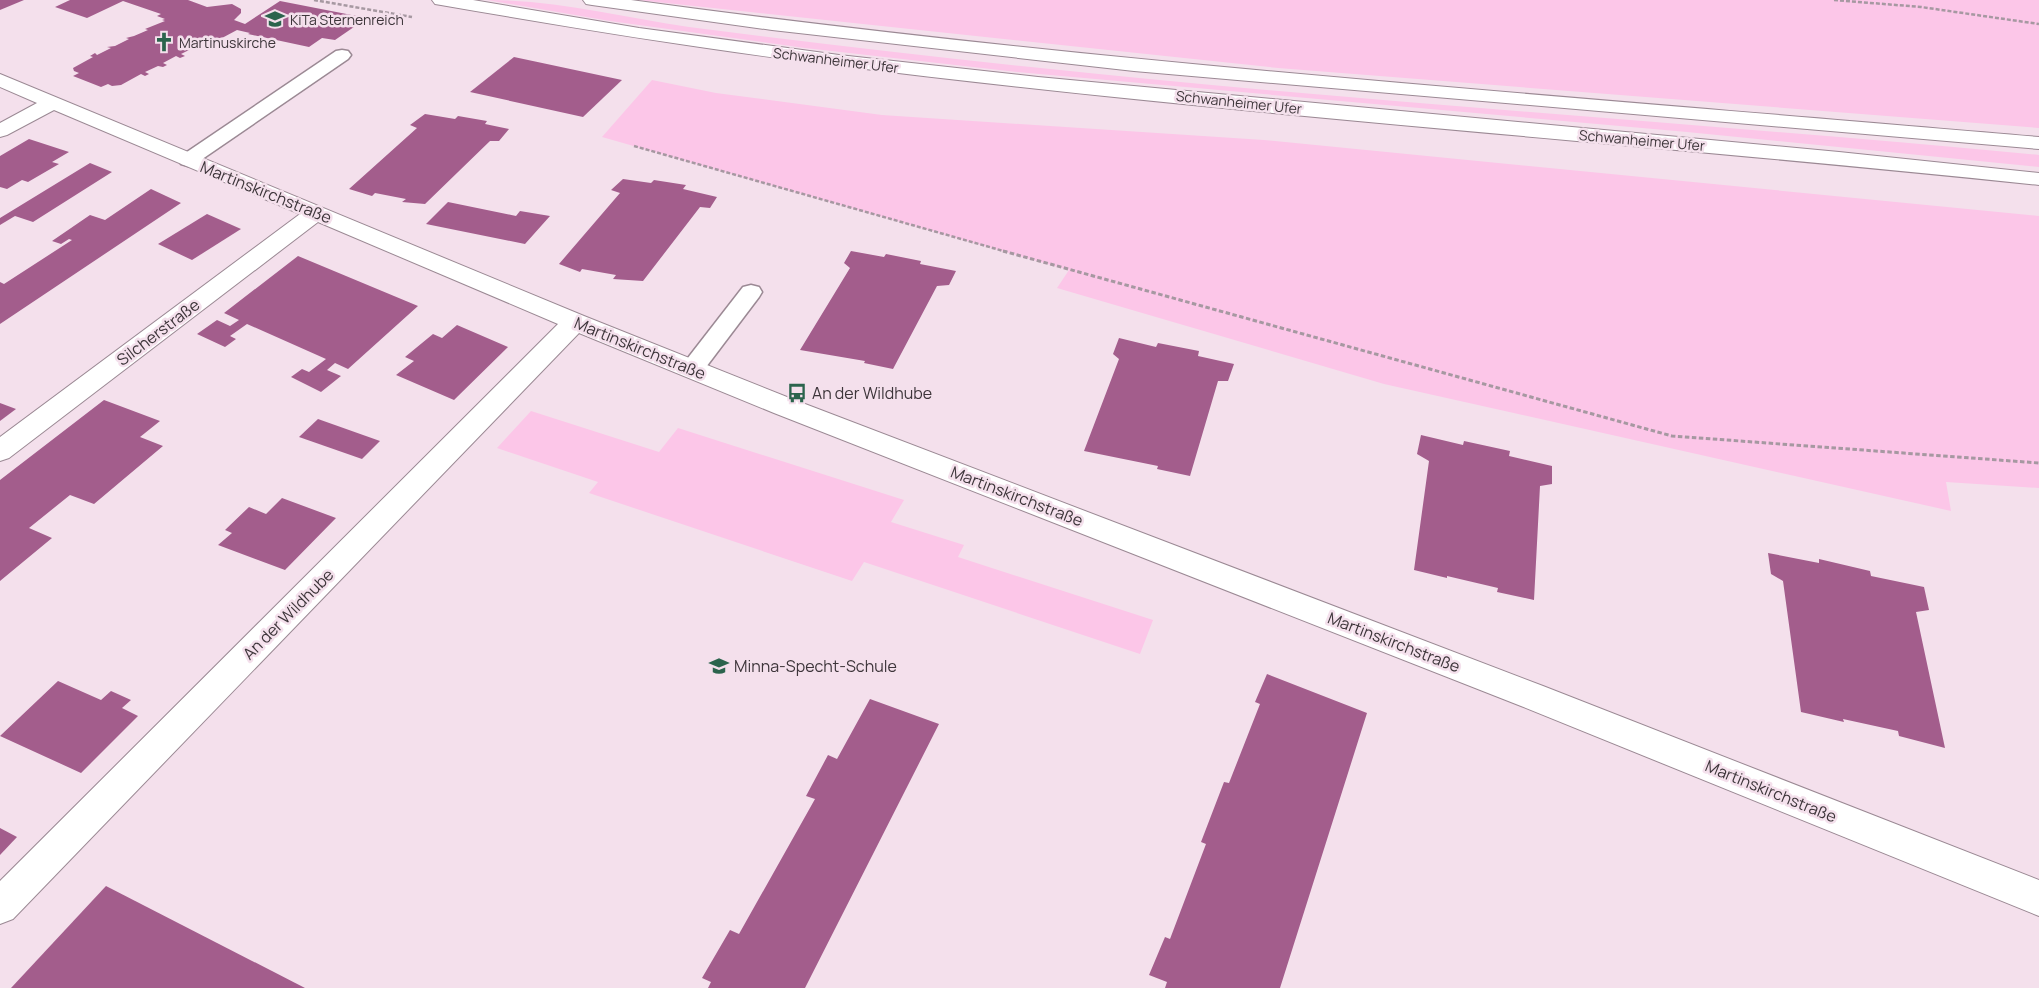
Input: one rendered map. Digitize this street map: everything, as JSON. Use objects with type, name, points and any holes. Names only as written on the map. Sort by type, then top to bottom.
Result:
[{"type":"main road","name":"Schwanheimer Ufer","points":[[441,0],[532,17],[684,40],[936,72],[1822,156],[2039,179]]},
{"type":"main road","name":"Schwanheimer Ufer","points":[[592,0],[720,19],[949,46],[1286,78],[2039,143]]},
{"type":"main road","name":"Martinskirchstraße","points":[[0,80],[575,322],[692,369],[1532,696],[2039,898]]},
{"type":"main road","points":[[0,131],[53,102]]},
{"type":"main road","name":"Silcherstraße","points":[[0,451],[316,213]]},
{"type":"main road","name":"An der Wildhube","points":[[0,906],[575,322]]},
{"type":"lane","points":[[188,160],[342,55]]},
{"type":"lane","points":[[692,369],[751,292]]},
{"type":"path","points":[[1834,0],[1921,7],[2039,24]]},
{"type":"path","points":[[634,146],[1070,270],[1672,436],[2039,463]]},
{"type":"shaded area","points":[[487,0],[563,6],[689,27],[817,43],[1157,80],[2039,155],[2039,167],[1687,132],[1017,72],[805,48],[610,21]]},
{"type":"shaded area","points":[[638,0],[2039,0],[2039,128],[1278,68]]},
{"type":"shaded area","points":[[652,80],[716,93],[882,115],[1264,140],[2039,216],[2039,488],[1946,482],[1951,511],[1384,384],[1057,288],[1069,270],[602,137]]},
{"type":"shaded area","points":[[531,411],[659,452],[678,428],[904,500],[891,522],[964,545],[958,557],[1153,620],[1140,654],[864,562],[852,581],[589,493],[598,482],[497,448]]},
{"type":"building","points":[[0,0],[24,0],[0,10]]},
{"type":"building","points":[[70,0],[188,0],[207,7],[232,4],[241,9],[241,13],[234,20],[245,24],[280,1],[367,18],[335,40],[322,38],[309,47],[237,30],[222,38],[212,38],[200,44],[203,46],[195,47],[181,54],[185,56],[180,58],[176,56],[163,63],[167,65],[163,67],[158,66],[145,72],[149,74],[145,76],[141,74],[121,85],[112,86],[108,84],[101,87],[73,76],[79,73],[74,71],[73,68],[93,57],[90,56],[95,53],[97,55],[111,48],[107,47],[115,46],[129,39],[126,38],[148,30],[145,29],[165,21],[162,20],[165,19],[157,16],[161,14],[123,1],[87,18],[55,7]]},
{"type":"building","points":[[514,57],[622,80],[583,117],[470,92]]},
{"type":"building","points":[[425,114],[455,119],[458,116],[487,121],[485,124],[509,129],[499,141],[490,141],[425,204],[402,202],[406,199],[375,193],[372,196],[349,189],[417,128],[410,125]]},
{"type":"building","points":[[29,139],[69,152],[52,162],[59,164],[28,182],[22,180],[7,189],[0,187],[0,156]]},
{"type":"building","points":[[90,163],[112,172],[33,222],[15,216],[0,225],[0,218]]},
{"type":"building","points":[[623,179],[651,183],[654,180],[686,185],[683,189],[717,197],[710,208],[700,207],[643,281],[613,279],[616,275],[582,269],[580,272],[559,264],[620,193],[611,190]]},
{"type":"building","points":[[151,189],[181,203],[0,324],[0,282],[4,284],[72,240],[69,239],[61,244],[52,241],[90,215],[105,220]]},
{"type":"building","points":[[448,202],[516,216],[520,211],[550,216],[525,244],[426,224]]},
{"type":"building","points":[[207,214],[241,229],[192,260],[158,244]]},
{"type":"building","points":[[851,251],[884,257],[886,254],[921,261],[920,264],[956,271],[949,285],[937,286],[893,369],[864,363],[865,361],[800,350],[850,268],[844,263]]},
{"type":"building","points":[[298,256],[418,306],[348,369],[335,363],[327,370],[341,376],[321,392],[291,377],[302,369],[309,372],[326,359],[247,324],[230,336],[236,339],[225,347],[197,334],[217,320],[230,326],[239,320],[224,313]]},
{"type":"building","points":[[457,325],[508,347],[454,400],[396,375],[414,361],[405,357],[433,334],[442,338]]},
{"type":"building","points":[[1119,338],[1156,347],[1158,343],[1199,351],[1198,356],[1234,364],[1228,381],[1218,381],[1190,476],[1157,469],[1158,466],[1084,451],[1119,359],[1113,354]]},
{"type":"building","points":[[104,400],[160,421],[140,437],[163,446],[94,504],[70,495],[29,528],[52,538],[0,581],[0,480]]},
{"type":"building","points":[[0,403],[16,409],[0,421]]},
{"type":"building","points":[[318,419],[380,441],[362,459],[299,437]]},
{"type":"building","points":[[1421,435],[1463,445],[1464,441],[1510,451],[1509,456],[1552,466],[1552,484],[1540,486],[1534,600],[1497,592],[1498,588],[1414,570],[1429,461],[1417,454]]},
{"type":"building","points":[[282,498],[336,518],[285,570],[218,545],[232,533],[225,530],[249,507],[266,514]]},
{"type":"building","points":[[1768,553],[1819,563],[1819,559],[1870,571],[1871,576],[1924,587],[1929,610],[1916,612],[1945,748],[1899,736],[1898,731],[1843,719],[1844,722],[1801,712],[1783,581],[1771,574]]},
{"type":"building","points":[[1267,674],[1367,713],[1280,988],[1165,988],[1167,982],[1149,975],[1165,937],[1170,939],[1206,844],[1201,842],[1224,782],[1229,783],[1260,704],[1255,702]]},
{"type":"building","points":[[58,681],[101,700],[111,691],[131,700],[122,708],[138,716],[81,773],[0,736]]},
{"type":"building","points":[[870,699],[939,724],[805,988],[708,988],[711,982],[702,978],[730,930],[739,934],[815,799],[806,796],[828,755],[837,759]]},
{"type":"building","points":[[0,828],[17,837],[0,855]]},
{"type":"building","points":[[106,886],[305,988],[11,988]]},
{"type":"place","name":"KiTa Sternenreich","points":[[275,19]]},
{"type":"place","name":"Martinuskirche","points":[[164,42]]},
{"type":"place","name":"An der Wildhube","points":[[797,393]]},
{"type":"place","name":"Minna-Specht-Schule","points":[[719,666]]}]
